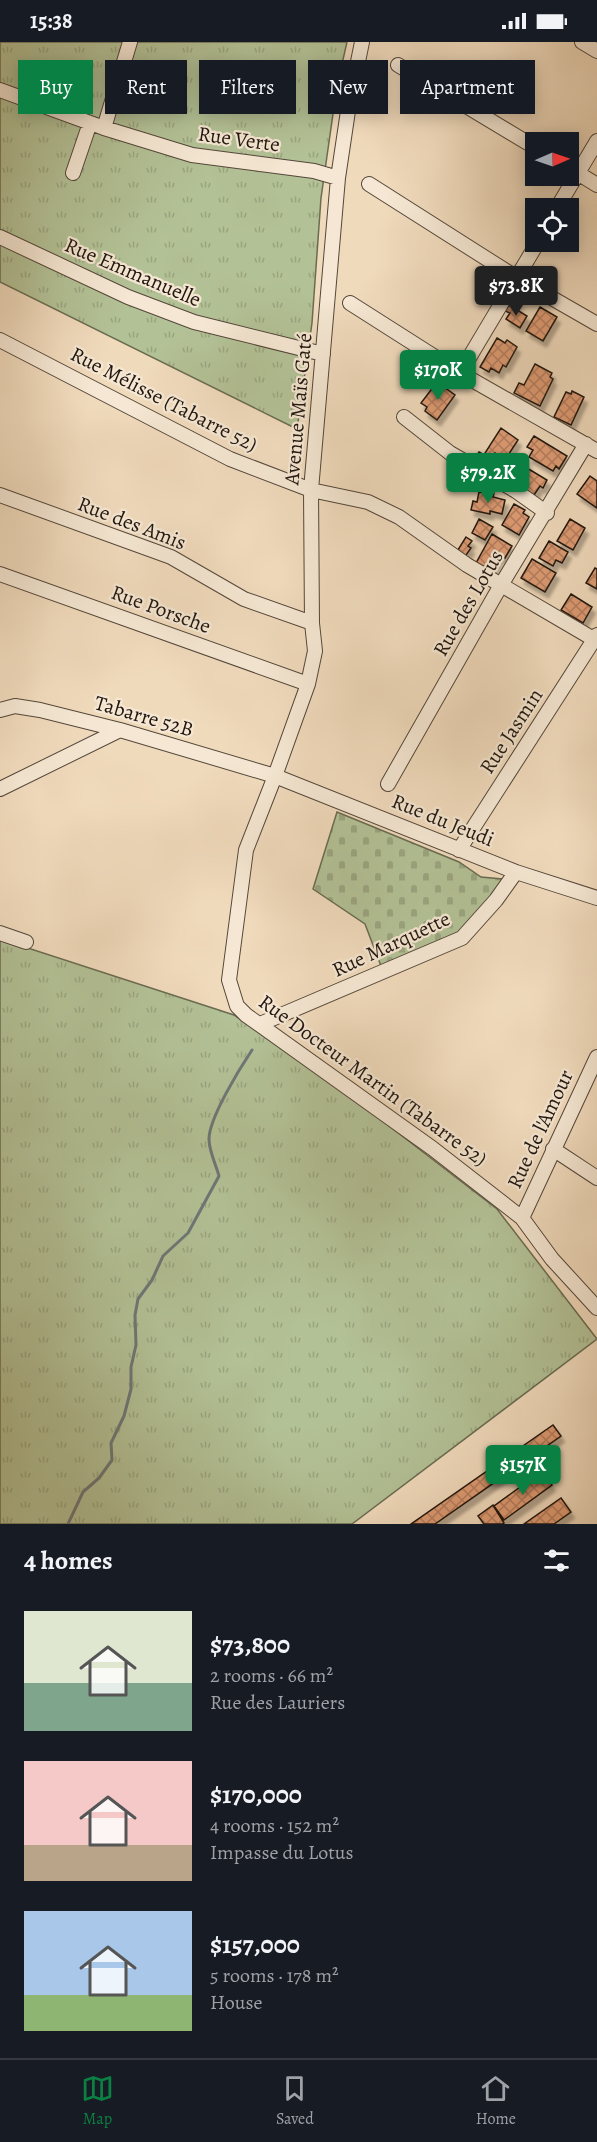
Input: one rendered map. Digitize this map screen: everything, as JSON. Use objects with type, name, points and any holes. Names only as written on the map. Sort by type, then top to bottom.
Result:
[{"type":"street","points":[[104,128],[130,42]]},
{"type":"street","name":"Avenue Maïs Gaté","points":[[275,776],[308,684],[315,651],[312,623],[311,490],[338,178],[362,42]]},
{"type":"street","points":[[582,42],[597,51]]},
{"type":"street","points":[[398,65],[525,141]]},
{"type":"street","name":"Rue Verte","points":[[0,90],[104,128],[192,155],[315,171],[338,178]]},
{"type":"street","points":[[73,173],[90,123]]},
{"type":"street","points":[[579,163],[597,141]]},
{"type":"street","points":[[579,174],[597,185]]},
{"type":"street","points":[[369,184],[516,278],[597,324]]},
{"type":"street","name":"Rue Emmanuelle","points":[[0,237],[128,297],[194,322],[323,354]]},
{"type":"street","points":[[460,373],[532,252]]},
{"type":"street","points":[[350,303],[460,373],[592,447]]},
{"type":"street","name":"Rue Mélisse (Tabarre 52)","points":[[0,340],[230,459],[311,490],[368,502],[399,517],[458,559],[596,639]]},
{"type":"street","points":[[404,417],[450,453],[516,491],[547,513]]},
{"type":"street","name":"Rue des Lotus","points":[[388,784],[501,585],[592,447]]},
{"type":"street","name":"Rue des Amis","points":[[0,495],[171,557],[244,599],[312,623]]},
{"type":"street","name":"Rue Porsche","points":[[0,574],[308,684]]},
{"type":"street","name":"Rue Jasmin","points":[[459,850],[596,639]]},
{"type":"street","name":"Tabarre 52B","points":[[0,710],[15,706],[40,710],[120,730],[275,776]]},
{"type":"street","points":[[0,789],[120,730]]},
{"type":"street","name":"Rue du Jeudi","points":[[275,776],[516,872],[597,898]]},
{"type":"street","name":"Rue Docteur Martin (Tabarre 52)","points":[[275,776],[246,850],[229,980],[237,1006],[246,1015],[432,1148],[522,1218],[552,1258],[597,1308]]},
{"type":"street","name":"Rue Marquette","points":[[260,1024],[462,938],[496,900],[516,872]]},
{"type":"street","points":[[0,933],[26,942]]},
{"type":"street","name":"Rue de l'Amour","points":[[522,1218],[597,1057]]},
{"type":"street","points":[[553,1149],[597,1178]]},
{"type":"green space","points":[[0,42],[347,42],[343,60],[308,60],[308,114],[333,114],[321,198],[312,323],[297,429],[0,282]]},
{"type":"green space","points":[[337,812],[459,862],[481,877],[502,879],[492,900],[455,937],[381,966],[365,924],[313,889]]},
{"type":"green space","points":[[0,939],[234,1015],[345,1092],[497,1209],[597,1339],[352,1524],[0,1524]]},
{"type":"building","points":[[509,305],[527,316],[520,328],[506,319],[510,313],[505,311]]},
{"type":"building","points":[[540,307],[557,317],[543,341],[526,331]]},
{"type":"building","points":[[497,338],[505,343],[507,340],[517,347],[506,367],[503,365],[499,373],[491,368],[489,372],[480,367]]},
{"type":"building","points":[[535,364],[552,373],[550,377],[553,379],[540,406],[514,393],[519,383],[524,385]]},
{"type":"building","points":[[437,382],[455,395],[437,420],[425,411],[427,407],[421,403]]},
{"type":"building","points":[[572,391],[584,397],[571,425],[554,417],[566,392],[571,394]]},
{"type":"building","points":[[501,428],[518,440],[505,460],[495,453],[491,458],[485,453]]},
{"type":"building","points":[[534,436],[567,456],[559,469],[556,466],[553,471],[529,457],[533,450],[527,447]]},
{"type":"building","points":[[479,452],[486,456],[480,465],[473,460]]},
{"type":"building","points":[[522,465],[547,480],[543,488],[540,486],[534,495],[518,486],[523,478],[517,474]]},
{"type":"building","points":[[590,476],[597,481],[597,508],[577,494]]},
{"type":"building","points":[[485,491],[494,493],[493,497],[505,500],[502,514],[471,510],[473,501],[477,502],[479,492],[484,493]]},
{"type":"building","points":[[514,504],[525,510],[523,513],[529,517],[519,535],[502,525]]},
{"type":"building","points":[[479,519],[493,527],[485,540],[472,533]]},
{"type":"building","points":[[570,519],[585,528],[573,550],[557,541]]},
{"type":"building","points":[[492,534],[512,546],[505,558],[500,556],[494,567],[488,564],[485,569],[476,563]]},
{"type":"building","points":[[466,537],[472,541],[468,546],[471,548],[464,558],[456,553]]},
{"type":"building","points":[[549,541],[568,552],[562,563],[556,560],[553,566],[539,558]]},
{"type":"building","points":[[532,559],[556,573],[545,592],[521,578]]},
{"type":"building","points":[[595,568],[597,569],[597,589],[586,583]]},
{"type":"building","points":[[571,594],[592,607],[583,623],[561,610]]},
{"type":"building","points":[[553,1425],[561,1436],[435,1524],[411,1524]]},
{"type":"building","points":[[542,1471],[552,1485],[504,1520],[494,1506]]},
{"type":"building","points":[[561,1498],[571,1512],[554,1524],[524,1524]]},
{"type":"building","points":[[493,1505],[504,1523],[484,1524],[478,1516]]},
{"type":"waterway","points":[[68,1524],[83,1492],[99,1478],[112,1460],[111,1443],[124,1416],[131,1389],[138,1299],[152,1280],[163,1256],[188,1233],[219,1176],[210,1148],[210,1130],[226,1093],[252,1050]]}]
